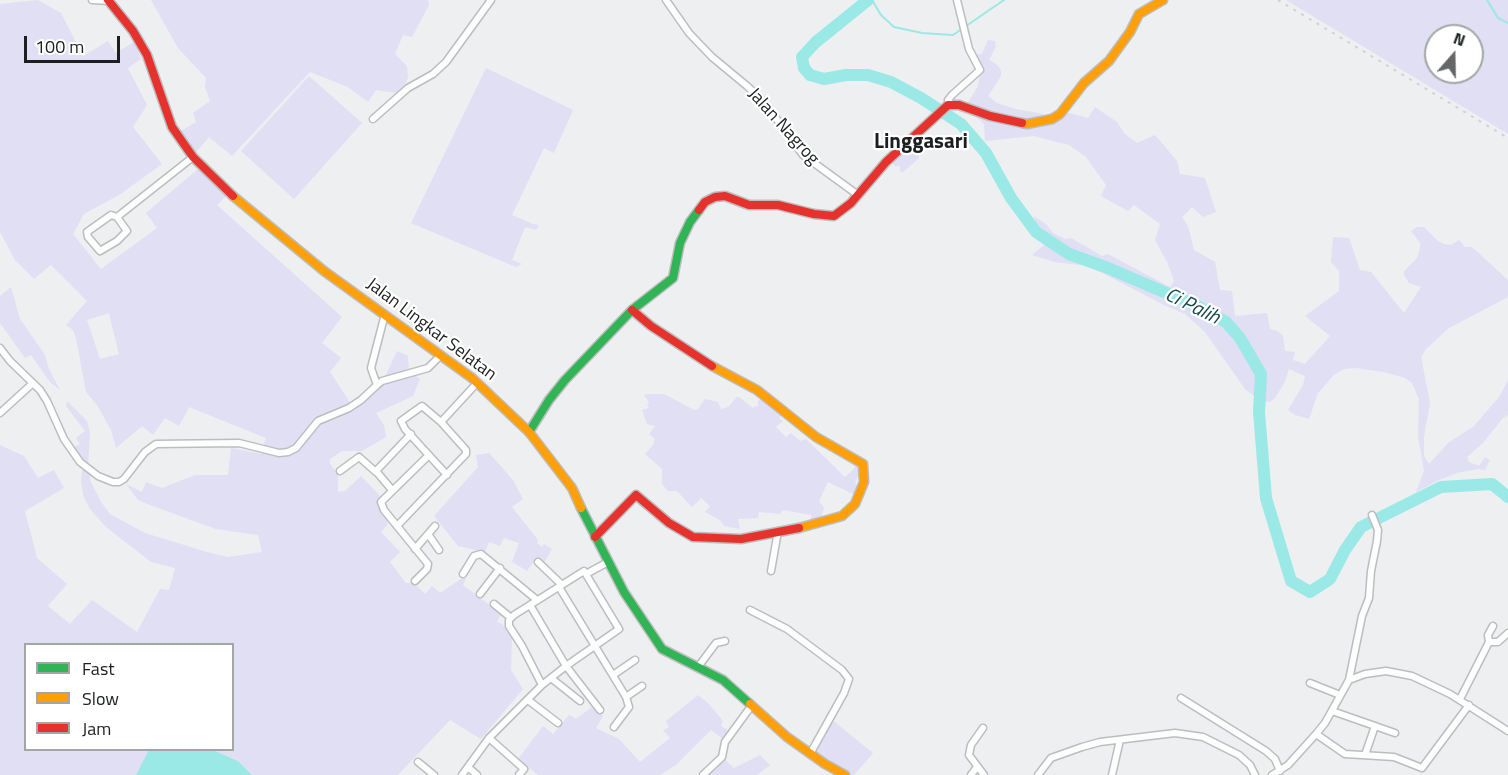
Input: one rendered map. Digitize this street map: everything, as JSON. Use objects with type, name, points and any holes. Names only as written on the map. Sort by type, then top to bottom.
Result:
[{"type":"street","points":[[92,0],[109,1]]},
{"type":"street","points":[[373,119],[408,88],[433,74],[446,62],[491,0]]},
{"type":"street","name":"Jalan Nagrog","points":[[666,0],[689,33],[712,57],[764,102],[803,155],[858,195]]},
{"type":"street","points":[[949,105],[948,100],[980,69],[969,49],[957,0]]},
{"type":"street","points":[[949,105],[1027,124],[1052,119],[1060,114],[1084,83],[1109,61],[1130,32],[1139,14],[1163,0]]},
{"type":"street","name":"Jalan Lingkar Selatan","points":[[109,1],[133,31],[147,56],[172,128],[193,157],[244,207],[324,271],[477,383],[529,432],[572,488],[608,562],[651,635],[662,649],[723,680],[810,754],[845,775]]},
{"type":"street","points":[[529,432],[565,380],[632,310],[673,278],[680,243],[700,206],[711,198],[725,196],[748,205],[778,205],[814,214],[834,216],[858,195],[886,162],[949,105]]},
{"type":"street","points":[[117,217],[193,157]]},
{"type":"street","points":[[111,214],[117,217],[126,229],[126,233],[100,251],[88,237],[87,232],[111,214]]},
{"type":"street","points":[[595,537],[636,495],[669,523],[693,537],[741,538],[814,525],[842,516],[849,511],[861,492],[865,477],[863,464],[852,456],[816,437],[757,390],[719,371],[651,326],[632,310]]},
{"type":"street","points":[[377,385],[371,368],[385,314]]},
{"type":"street","points":[[0,348],[47,401],[74,455],[98,476],[113,482],[124,479],[144,452],[156,444],[239,443],[268,452],[288,452],[296,448],[318,420],[349,408],[382,381],[428,368],[440,356]]},
{"type":"street","points":[[0,413],[33,383]]},
{"type":"street","points":[[441,422],[477,383]]},
{"type":"street","points":[[397,526],[447,475],[466,451],[441,422],[422,406],[401,421],[447,475]]},
{"type":"street","points":[[376,472],[411,435]]},
{"type":"street","points":[[415,581],[429,566],[381,504],[383,499],[429,455]]},
{"type":"street","points":[[340,471],[359,458],[392,490]]},
{"type":"street","points":[[1272,775],[1294,759],[1316,734],[1349,680],[1362,616],[1369,598],[1378,530],[1371,515]]},
{"type":"street","points":[[415,549],[435,526]]},
{"type":"street","points":[[771,571],[778,531]]},
{"type":"street","points":[[428,534],[439,550]]},
{"type":"street","points":[[463,573],[478,554],[483,555],[537,600]]},
{"type":"street","points":[[538,562],[560,586],[626,697],[629,707],[614,727]]},
{"type":"street","points":[[586,574],[608,562]]},
{"type":"street","points":[[480,594],[500,568]]},
{"type":"street","points":[[462,775],[489,738],[542,685],[595,644],[617,631],[619,626],[584,571],[511,618],[509,626],[542,685]]},
{"type":"street","points":[[494,604],[511,618]]},
{"type":"street","points":[[530,605],[566,666],[600,711]]},
{"type":"street","points":[[750,610],[787,629],[842,670],[849,679],[844,693],[810,754]]},
{"type":"street","points":[[1460,699],[1489,642],[1488,635],[1493,626]]},
{"type":"street","points":[[1489,642],[1498,642],[1508,633]]},
{"type":"street","points":[[698,667],[716,643],[724,641]]},
{"type":"street","points":[[613,675],[635,660]]},
{"type":"street","points":[[1349,680],[1365,674],[1386,671],[1400,673],[1431,684],[1460,699],[1508,731]]},
{"type":"street","points":[[551,678],[580,701]]},
{"type":"street","points":[[1310,683],[1340,695]]},
{"type":"street","points":[[626,697],[642,686]]},
{"type":"street","points":[[1180,698],[1266,751],[1275,759],[1280,771]]},
{"type":"street","points":[[528,700],[558,723]]},
{"type":"street","points":[[703,775],[722,757],[725,742],[752,705]]},
{"type":"street","points":[[1415,775],[1469,705]]},
{"type":"street","points":[[1332,711],[1395,733]]},
{"type":"street","points":[[1365,755],[1375,726]]},
{"type":"street","points":[[983,728],[971,745],[969,753],[970,758],[984,775]]},
{"type":"street","points":[[1038,775],[1051,758],[1100,742],[1167,733],[1193,735],[1219,744],[1239,755],[1250,765],[1255,775]]},
{"type":"street","points":[[1316,734],[1345,754],[1394,757],[1422,768]]},
{"type":"street","points":[[489,738],[524,769],[519,775]]},
{"type":"street","points":[[1112,775],[1120,740]]},
{"type":"street","points":[[418,762],[434,775]]},
{"type":"street","points":[[971,775],[977,767]]},
{"type":"street","points":[[469,768],[477,775]]},
{"type":"shaded area","points":[[38,0],[61,13],[83,56],[108,41],[116,53],[134,42],[141,59],[128,68],[147,105],[133,127],[162,164],[119,195],[84,214],[73,234],[101,269],[157,228],[146,213],[198,169],[227,195],[217,205],[342,317],[322,343],[341,358],[330,372],[355,410],[386,375],[397,351],[408,356],[409,371],[420,379],[413,396],[376,413],[384,425],[386,437],[362,451],[342,451],[330,459],[330,464],[338,474],[338,492],[345,491],[361,476],[381,497],[377,501],[388,519],[387,525],[381,532],[400,552],[390,562],[406,583],[414,583],[425,594],[432,586],[440,593],[464,577],[466,579],[463,585],[503,615],[497,622],[502,624],[512,637],[511,670],[523,689],[481,739],[450,720],[398,775],[252,775],[238,761],[215,751],[234,751],[234,643],[24,643],[24,751],[150,751],[136,775],[0,775],[0,445],[24,456],[38,478],[54,470],[64,488],[25,511],[37,558],[67,584],[48,606],[70,624],[92,600],[137,632],[160,589],[169,590],[175,568],[151,562],[106,527],[90,509],[83,495],[81,480],[83,460],[73,448],[80,444],[76,438],[85,431],[66,406],[67,401],[87,421],[90,433],[88,468],[91,482],[110,514],[145,533],[228,557],[262,552],[258,535],[216,529],[150,505],[138,500],[126,484],[142,492],[146,482],[162,488],[195,475],[228,475],[231,448],[261,454],[266,438],[189,407],[179,426],[165,418],[153,435],[142,426],[116,448],[111,430],[97,405],[86,392],[76,338],[73,330],[66,325],[87,301],[51,265],[34,279],[15,260],[0,232],[0,4]],"holes":[[[109,313],[119,354],[100,359],[87,320]]]},
{"type":"shaded area","points":[[151,0],[428,0],[429,5],[412,37],[403,35],[395,54],[407,66],[408,77],[397,93],[376,90],[368,102],[348,87],[310,72],[232,156],[209,137],[196,152],[181,131],[196,122],[193,113],[210,101],[205,87],[206,78],[178,48]]},
{"type":"shaded area","points":[[1286,0],[1508,0],[1508,134],[1425,84],[1484,84],[1484,24],[1424,24],[1424,83]]},
{"type":"shaded area","points":[[988,40],[995,41],[996,46],[989,60],[1001,70],[1001,76],[988,96],[997,103],[1044,114],[1047,122],[1065,112],[1088,118],[1095,107],[1117,122],[1124,133],[1137,143],[1155,135],[1177,161],[1180,174],[1205,178],[1216,212],[1203,217],[1192,207],[1182,217],[1188,226],[1194,250],[1215,262],[1220,290],[1232,291],[1235,316],[1267,313],[1270,329],[1278,331],[1283,336],[1285,351],[1295,352],[1293,360],[1305,364],[1330,336],[1305,316],[1339,291],[1339,271],[1331,262],[1333,237],[1349,238],[1360,270],[1371,272],[1404,313],[1421,287],[1409,283],[1404,275],[1404,271],[1417,258],[1420,248],[1420,243],[1411,231],[1417,227],[1424,227],[1444,244],[1451,245],[1459,240],[1465,247],[1472,247],[1508,280],[1508,297],[1449,328],[1426,349],[1421,357],[1430,403],[1424,437],[1424,456],[1429,464],[1448,443],[1474,426],[1499,397],[1508,380],[1508,415],[1467,457],[1469,462],[1479,466],[1485,457],[1490,460],[1485,470],[1457,473],[1416,492],[1424,471],[1418,437],[1419,399],[1412,383],[1405,378],[1384,372],[1355,368],[1344,369],[1335,374],[1318,393],[1309,419],[1295,415],[1288,410],[1303,385],[1305,376],[1289,369],[1285,382],[1275,398],[1270,402],[1262,402],[1245,389],[1205,332],[1185,314],[1089,266],[1055,262],[1032,255],[1044,245],[1037,238],[1034,216],[1047,225],[1053,233],[1065,239],[1071,238],[1102,256],[1108,254],[1170,287],[1174,281],[1155,240],[1160,224],[1134,205],[1128,211],[1101,196],[1106,185],[1086,157],[1069,145],[1034,136],[985,141],[984,124],[971,112],[967,104],[978,86],[980,75],[973,55],[982,54]]},
{"type":"shaded area","points":[[486,68],[573,110],[554,153],[544,148],[512,215],[539,225],[536,230],[525,227],[512,260],[522,264],[516,267],[411,223]]},
{"type":"shaded area","points":[[309,76],[362,123],[294,199],[241,151]]},
{"type":"shaded area","points":[[908,145],[919,158],[902,173],[899,170],[901,168],[898,165],[896,167],[891,161]]},
{"type":"shaded area","points":[[11,287],[20,319],[45,355],[49,369],[60,390],[50,382],[31,355],[25,358],[0,323],[0,296]]},
{"type":"shaded area","points":[[664,394],[694,410],[698,409],[705,399],[718,402],[721,409],[728,407],[739,397],[753,408],[758,407],[758,401],[765,397],[784,413],[779,418],[783,421],[776,427],[786,437],[791,433],[800,441],[806,439],[845,477],[858,462],[862,466],[855,483],[857,485],[855,495],[828,482],[819,501],[824,508],[820,521],[811,522],[811,515],[783,510],[780,514],[759,512],[758,518],[738,519],[740,529],[724,526],[720,520],[705,512],[710,506],[701,498],[692,507],[677,491],[668,491],[662,484],[662,469],[645,454],[655,439],[649,434],[655,426],[647,424],[642,410],[649,408],[647,405],[649,402],[644,395]]},
{"type":"shaded area","points":[[489,453],[513,480],[523,499],[512,507],[538,540],[537,543],[542,547],[544,544],[552,549],[544,563],[536,558],[527,571],[512,562],[519,543],[504,538],[500,546],[489,542],[485,552],[458,546],[434,516],[478,467],[476,455]]},
{"type":"shaded area","points":[[698,695],[723,721],[721,726],[730,731],[724,740],[711,730],[676,765],[660,775],[538,775],[518,759],[543,726],[553,734],[569,715],[576,719],[592,707],[603,716],[596,728],[619,739],[640,762],[670,738],[663,730],[669,727],[666,721]]},
{"type":"shaded area","points":[[831,719],[873,753],[854,775],[848,775],[813,753]]},
{"type":"shaded area","points":[[760,755],[770,765],[757,775],[704,775],[723,758],[734,768]]},
{"type":"water","points":[[148,751],[215,751],[238,761],[252,775],[136,775]]},
{"type":"waterway","name":"Ci Palih","points":[[868,0],[816,42],[802,57],[804,68],[810,75],[824,79],[846,75],[868,75],[891,82],[921,98],[961,124],[986,153],[1011,198],[1036,232],[1069,254],[1199,307],[1226,322],[1240,338],[1261,374],[1259,412],[1266,498],[1291,581],[1310,592],[1330,579],[1345,550],[1361,527],[1441,487],[1492,484],[1508,497]]},
{"type":"waterway","points":[[872,0],[881,15],[894,27],[922,33],[953,35],[1004,0]]},
{"type":"waterway","points":[[1487,0],[1498,18],[1508,23]]},
{"type":"railway","points":[[1278,0],[1508,138]]},
{"type":"traffic: fast","points":[[529,432],[565,380],[632,310],[673,278],[680,243],[690,222],[699,210]]},
{"type":"traffic: fast","points":[[581,508],[624,592],[662,649],[723,680],[750,704]]},
{"type":"traffic: slow","points":[[1022,123],[1052,119],[1060,114],[1084,83],[1109,61],[1130,32],[1139,14],[1163,0]]},
{"type":"traffic: slow","points":[[233,196],[324,271],[472,378],[529,432],[572,488],[581,508]]},
{"type":"traffic: slow","points":[[712,366],[757,390],[816,437],[863,464],[864,482],[855,504],[842,516],[799,528]]},
{"type":"traffic: slow","points":[[750,704],[787,737],[845,775]]},
{"type":"traffic: jam","points":[[108,0],[133,31],[147,55],[172,127],[193,157],[233,196]]},
{"type":"traffic: jam","points":[[699,210],[705,202],[715,197],[725,196],[749,205],[778,205],[814,214],[834,216],[851,203],[886,162],[948,105],[959,105],[990,116],[1022,123]]},
{"type":"traffic: jam","points":[[632,310],[651,326],[712,366]]},
{"type":"traffic: jam","points":[[595,537],[636,495],[669,523],[693,537],[741,539],[799,528]]},
{"type":"district","name":"Linggasari","points":[[921,143]]}]
